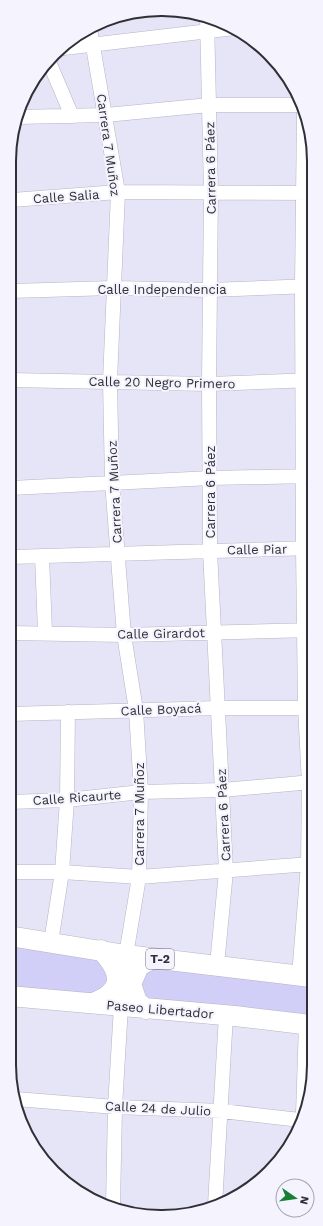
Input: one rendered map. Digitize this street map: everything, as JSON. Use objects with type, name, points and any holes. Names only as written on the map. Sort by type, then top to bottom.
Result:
[{"type":"highway","name":"T-2","points":[[16,937],[126,955],[305,976]]},
{"type":"highway","points":[[93,1003],[102,1000],[114,991],[117,983],[117,974],[114,965],[101,950]]},
{"type":"highway","points":[[146,1009],[137,1002],[130,984],[139,966],[154,958]]},
{"type":"highway","name":"Paseo Libertador","points":[[16,997],[226,1015],[307,1025]]},
{"type":"street","points":[[72,47],[94,45],[207,24]]},
{"type":"street","name":"Carrera 6 Páez","points":[[207,24],[211,192],[209,384],[211,478],[210,551],[226,870],[217,965]]},
{"type":"street","name":"Carrera 7 Muñoz","points":[[91,34],[118,192],[110,381],[112,482],[124,635],[136,710],[141,792],[139,877],[126,955],[121,1006],[115,1106],[113,1201]]},
{"type":"street","points":[[51,67],[72,116]]},
{"type":"street","points":[[23,117],[106,115],[208,105],[296,105]]},
{"type":"street","points":[[305,140],[307,173]]},
{"type":"street","name":"Calle Salia","points":[[16,200],[118,192],[307,193]]},
{"type":"street","name":"Calle Independencia","points":[[16,291],[113,288],[210,290],[307,286]]},
{"type":"street","name":"Calle 20 Negro Primero","points":[[16,380],[209,384],[307,380]]},
{"type":"street","points":[[16,488],[211,478],[307,476]]},
{"type":"street","name":"Calle Piar","points":[[16,556],[307,548]]},
{"type":"street","points":[[42,556],[45,632]]},
{"type":"street","name":"Calle Girardot","points":[[16,633],[45,632],[124,635],[307,630]]},
{"type":"street","name":"Calle Boyacá","points":[[16,714],[218,708],[307,708]]},
{"type":"street","points":[[51,942],[62,872],[67,800],[68,712]]},
{"type":"street","name":"Calle Ricaurte","points":[[16,802],[67,800],[141,792],[222,790],[307,782]]},
{"type":"street","points":[[16,872],[62,872],[139,877],[307,864]]},
{"type":"street","points":[[305,976],[307,931]]},
{"type":"street","points":[[216,1199],[226,1015]]},
{"type":"street","points":[[305,1090],[307,1055]]},
{"type":"street","name":"Calle 24 de Julio","points":[[20,1099],[115,1106],[222,1111],[296,1120]]},
{"type":"shaded area","points":[[303,380],[307,380],[307,476],[303,476]]},
{"type":"shaded area","points":[[16,946],[105,959],[114,978],[100,996],[16,990]]},
{"type":"shaded area","points":[[149,963],[307,984],[307,1020],[144,1004],[136,975]]}]
